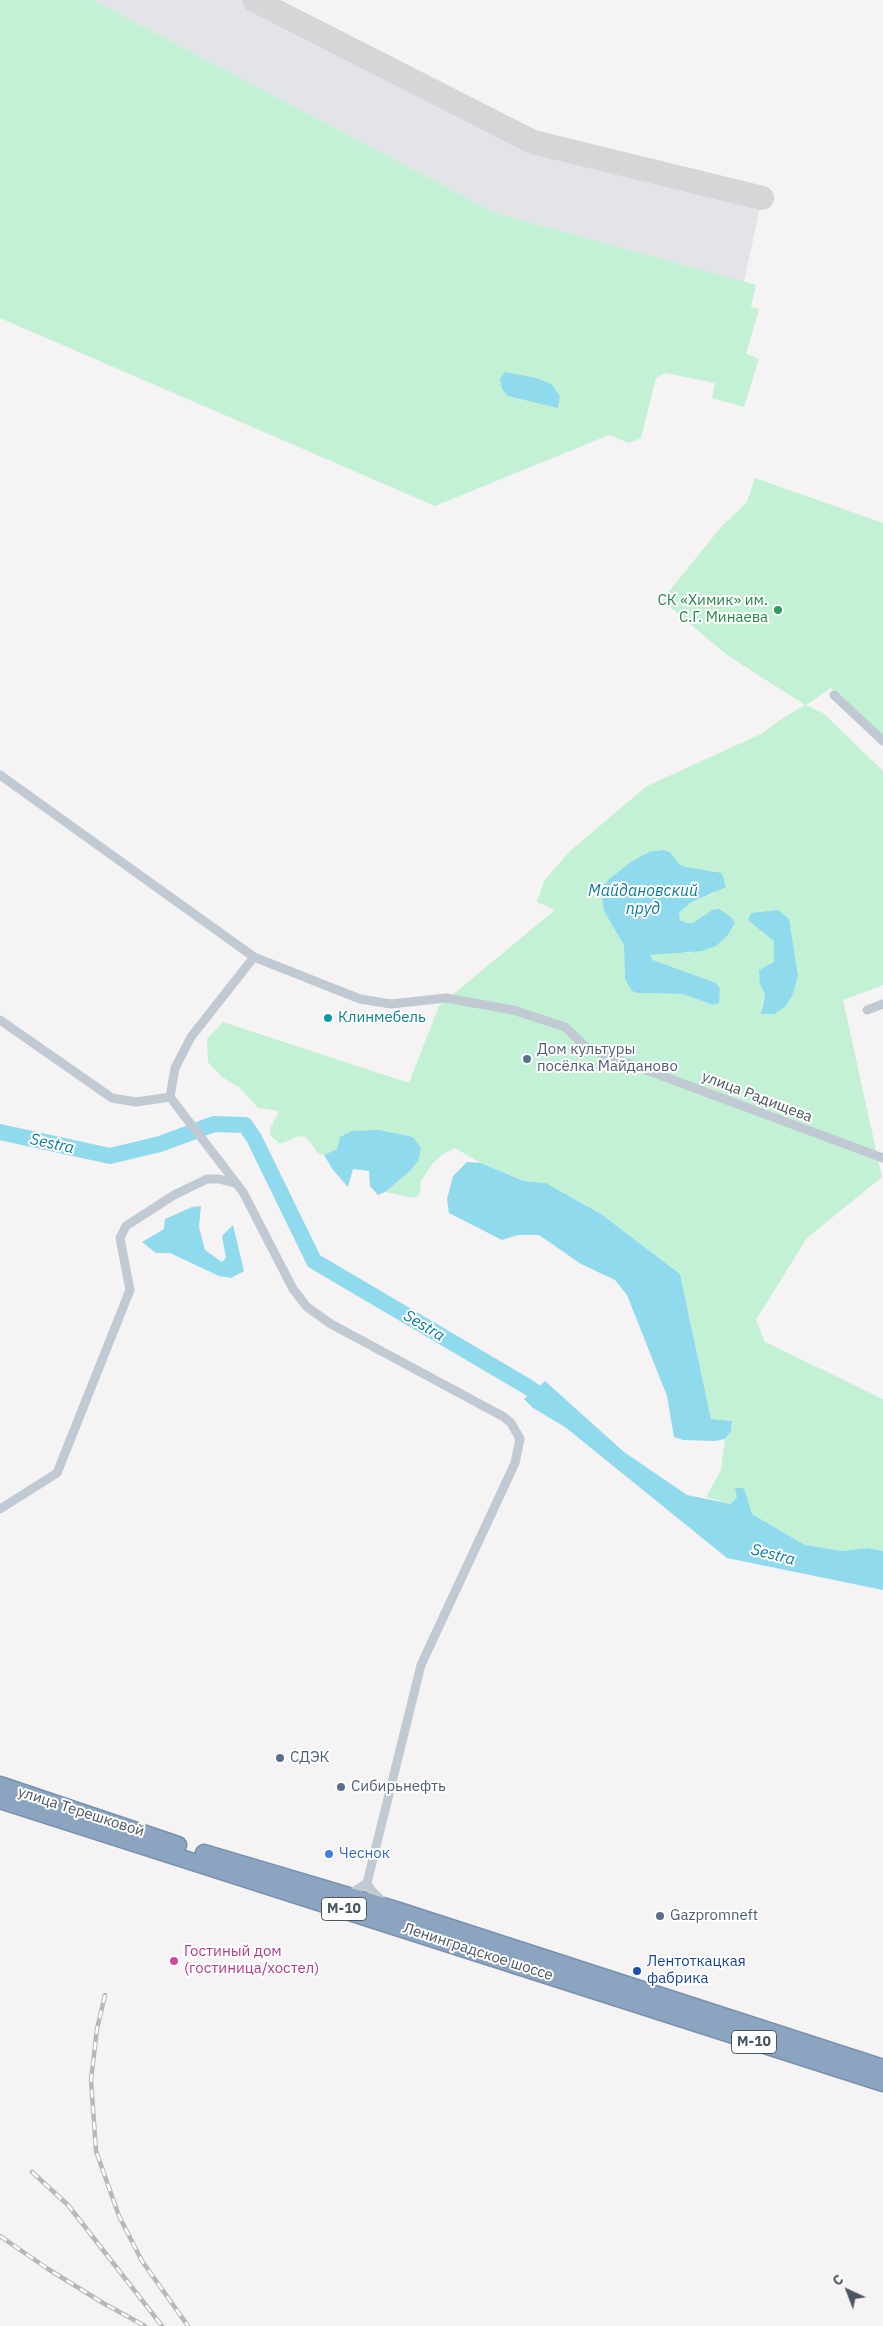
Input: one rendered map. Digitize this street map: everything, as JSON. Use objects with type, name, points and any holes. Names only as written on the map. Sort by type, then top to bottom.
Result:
[{"type":"highway","name":"улица Терешковой","points":[[0,1786],[163,1840]]},
{"type":"highway","name":"улица Терешковой","points":[[0,1800],[73,1824]]},
{"type":"highway","name":"Ленинградское шоссе","points":[[73,1824],[883,2083]]},
{"type":"highway","name":"Ленинградское шоссе","points":[[163,1840],[393,1909],[883,2068]]},
{"type":"street","points":[[834,695],[883,742]]},
{"type":"street","name":"улица Радищева","points":[[0,775],[254,957],[360,998],[391,1004],[446,998],[514,1010],[565,1027],[587,1048],[883,1158]]},
{"type":"street","points":[[254,957],[191,1037],[175,1068],[170,1097],[243,1192],[293,1289],[307,1307],[331,1324],[504,1417],[512,1423],[520,1439],[514,1463],[421,1665],[367,1883],[353,1892],[340,1894]]},
{"type":"street","points":[[867,1010],[883,1004]]},
{"type":"street","points":[[0,1020],[112,1098],[136,1102],[170,1097]]},
{"type":"street","points":[[0,1509],[57,1473],[130,1290],[120,1238],[126,1226],[174,1196],[207,1179],[234,1181]]},
{"type":"street","points":[[367,1883],[378,1899],[393,1909]]},
{"type":"shaded area","points":[[93,0],[254,0],[533,142],[762,198],[744,282],[495,213]]},
{"type":"green space","points":[[0,0],[93,0],[495,213],[756,285],[751,307],[759,309],[746,354],[759,359],[744,407],[712,398],[715,383],[665,373],[656,378],[641,438],[629,443],[609,435],[435,506],[0,318]]},
{"type":"green space","points":[[755,478],[883,523],[883,736],[831,688],[806,705],[823,713],[883,771],[883,985],[843,1000],[882,1177],[807,1238],[756,1320],[765,1342],[883,1399],[883,1551],[868,1548],[842,1551],[805,1545],[752,1514],[737,1497],[731,1504],[706,1497],[721,1470],[725,1439],[731,1431],[732,1421],[711,1419],[680,1274],[601,1214],[546,1183],[524,1181],[481,1163],[455,1148],[443,1154],[432,1164],[421,1181],[420,1194],[414,1198],[385,1192],[409,1172],[337,1149],[324,1155],[318,1153],[306,1137],[299,1136],[280,1144],[270,1135],[270,1129],[279,1111],[258,1108],[240,1088],[222,1077],[208,1062],[207,1039],[223,1022],[409,1083],[439,1006],[555,910],[537,902],[544,881],[570,851],[647,786],[763,733],[805,705],[727,655],[662,600],[721,527],[747,502]],"holes":[[[649,852],[670,852],[679,864],[685,867],[699,871],[715,871],[715,893],[690,903],[679,913],[680,920],[686,923],[693,923],[712,910],[690,953],[677,951],[650,954],[653,960],[716,983],[713,1005],[683,994],[638,993],[625,979],[624,945],[608,880]],[[774,962],[774,1014],[761,1007]]]},
{"type":"water","points":[[505,372],[536,378],[551,384],[560,396],[558,408],[508,396],[502,389],[500,379]]},
{"type":"water","name":"Майдановский пруд","points":[[663,850],[670,852],[679,864],[685,867],[722,873],[726,887],[690,903],[679,913],[680,920],[686,923],[693,923],[712,910],[719,909],[731,917],[735,923],[727,936],[716,946],[702,951],[650,955],[653,960],[716,983],[720,989],[719,1003],[713,1005],[683,994],[638,993],[632,991],[625,979],[624,945],[604,911],[601,891],[608,880],[631,862],[649,852]]},
{"type":"water","points":[[778,910],[789,919],[798,976],[792,996],[785,1007],[774,1014],[761,1014],[765,994],[760,984],[759,970],[774,962],[774,941],[748,920],[751,913]]},
{"type":"water","points":[[379,1130],[413,1137],[421,1148],[418,1161],[409,1172],[385,1192],[378,1195],[370,1186],[369,1171],[353,1169],[348,1187],[333,1170],[324,1155],[337,1149],[340,1137],[352,1131]]},
{"type":"water","points":[[467,1162],[481,1163],[524,1181],[546,1183],[601,1214],[680,1274],[711,1419],[732,1421],[731,1431],[725,1439],[715,1441],[683,1440],[674,1437],[667,1396],[627,1295],[615,1280],[581,1264],[539,1235],[518,1235],[502,1240],[449,1213],[447,1199],[453,1176]]},
{"type":"water","points":[[201,1206],[199,1227],[205,1250],[222,1262],[226,1258],[222,1236],[233,1225],[244,1271],[231,1278],[219,1276],[170,1253],[156,1253],[142,1242],[164,1229],[165,1219],[192,1207]]},
{"type":"water","points":[[545,1381],[624,1452],[687,1495],[731,1504],[737,1497],[735,1488],[744,1488],[752,1514],[805,1545],[842,1551],[868,1548],[883,1551],[883,1590],[727,1558],[565,1427],[533,1408],[524,1399]]},
{"type":"waterway","name":"Sestra","points":[[0,1132],[110,1156],[160,1144],[214,1124],[245,1125],[254,1138],[314,1261],[528,1387],[550,1403]]},
{"type":"taxiway","points":[[254,0],[533,142],[762,198]]},
{"type":"railway","points":[[105,1995],[97,2029],[91,2080],[96,2151],[119,2216],[142,2261],[188,2326]]},
{"type":"railway","points":[[32,2172],[68,2205],[162,2326]]},
{"type":"railway","points":[[0,2236],[48,2269],[145,2326]]},
{"type":"place","name":"СК «Химик» им. С.Г. Минаева","points":[[778,610]]},
{"type":"place","name":"Клинмебель","points":[[328,1018]]},
{"type":"place","name":"Дом культуры посёлка Майданово","points":[[527,1059]]},
{"type":"place","name":"СДЭК","points":[[280,1758]]},
{"type":"place","name":"Сибирьнефть","points":[[341,1787]]},
{"type":"place","name":"Чеснок","points":[[329,1854]]},
{"type":"place","name":"Gazpromneft","points":[[660,1916]]},
{"type":"place","name":"Гостиный дом (гостиница/хостел)","points":[[174,1961]]},
{"type":"place","name":"Лентоткацкая фабрика","points":[[637,1971]]}]
